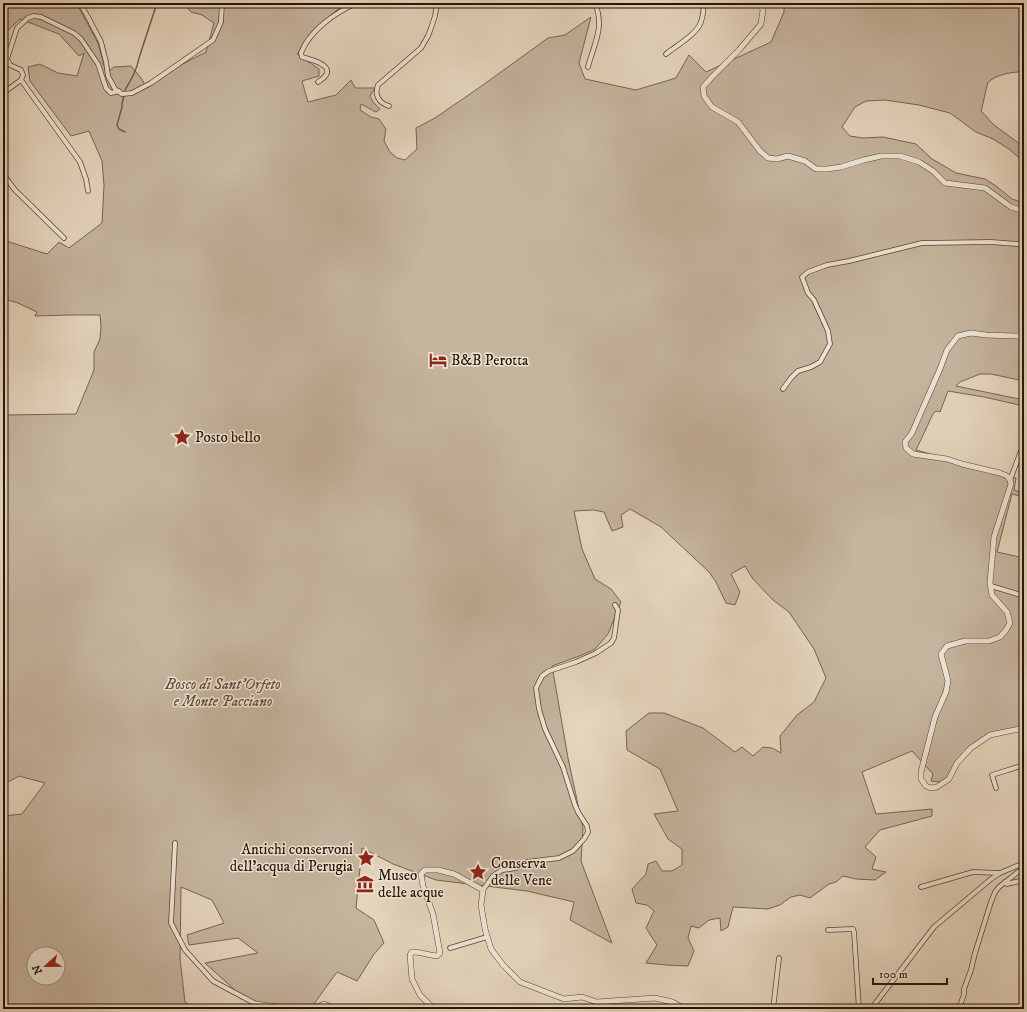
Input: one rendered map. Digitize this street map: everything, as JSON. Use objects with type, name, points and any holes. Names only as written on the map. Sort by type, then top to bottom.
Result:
[{"type":"street","points":[[80,3],[90,19],[101,42],[108,76],[118,92]]},
{"type":"street","points":[[3,93],[21,80],[23,74],[21,70],[10,65],[7,59],[17,28],[28,18],[34,16],[41,17],[74,33],[81,39],[98,64],[106,88],[111,93],[118,92],[122,94],[132,93],[151,83],[213,40],[221,22],[222,3]]},
{"type":"street","points":[[318,82],[327,75],[327,68],[324,65],[302,57],[300,53],[313,33],[334,15],[357,3]]},
{"type":"street","points":[[389,106],[381,103],[377,96],[376,90],[378,85],[421,48],[428,36],[435,16],[437,3]]},
{"type":"street","points":[[588,67],[599,33],[600,22],[596,3]]},
{"type":"street","points":[[666,54],[694,32],[701,23],[704,10],[703,3]]},
{"type":"street","points":[[761,3],[763,10],[761,24],[739,50],[703,87],[704,96],[712,107],[738,122],[760,151],[768,158],[777,159],[788,156],[805,161],[816,169],[827,169],[841,167],[881,156],[900,156],[920,162],[945,182],[985,188],[1011,207],[1024,211]]},
{"type":"street","points":[[21,80],[80,162],[86,179],[88,191]]},
{"type":"street","points":[[3,176],[15,190],[64,238]]},
{"type":"street","points":[[782,389],[798,371],[811,367],[820,362],[830,344],[828,331],[814,300],[808,294],[802,277],[808,272],[826,265],[849,261],[922,243],[1024,243]]},
{"type":"street","points":[[1010,480],[1007,476],[1000,473],[947,459],[913,454],[906,448],[905,442],[912,433],[920,416],[947,350],[958,336],[971,333],[1024,336]]},
{"type":"street","points":[[1024,450],[1021,451],[1010,480],[1011,484],[994,537],[991,561],[992,595],[1007,612],[1010,623],[1000,637],[989,641],[965,641],[947,646],[941,654],[948,681],[946,692],[935,717],[921,772],[921,780],[926,786],[931,788],[937,787],[949,779],[957,763],[971,748],[990,735],[1024,728]]},
{"type":"street","points":[[991,586],[1024,596]]},
{"type":"street","points":[[615,605],[618,610],[618,614],[614,638],[611,643],[596,653],[576,662],[549,671],[542,676],[536,688],[539,708],[545,729],[563,767],[574,804],[587,826],[588,832],[584,839],[572,851],[560,858],[527,862],[516,868],[502,870],[493,876],[484,890],[481,905],[485,929],[491,949],[503,965],[520,982],[564,999],[582,997],[597,1002],[655,998],[672,1002],[684,1009]]},
{"type":"street","points":[[996,788],[992,774],[1024,766]]},
{"type":"street","points":[[175,843],[171,923],[185,950],[213,981],[256,1004],[292,1009],[315,1008],[324,1004],[332,1009]]},
{"type":"street","points":[[871,1009],[934,927],[991,879],[1000,873],[1024,864]]},
{"type":"street","points":[[959,1009],[995,892],[1022,868],[1024,864]]},
{"type":"street","points":[[434,1009],[420,995],[412,978],[410,955],[412,952],[430,956],[437,956],[440,953],[433,914],[423,886],[421,874],[425,870],[438,870],[454,874],[484,890]]},
{"type":"street","points":[[922,887],[973,872],[1000,873]]},
{"type":"street","points":[[1005,882],[1007,884],[1024,880]]},
{"type":"street","points":[[828,930],[852,929],[854,932],[860,1009]]},
{"type":"street","points":[[450,948],[487,937]]},
{"type":"street","points":[[773,1009],[779,958]]},
{"type":"street","points":[[250,1009],[256,1004]]},
{"type":"green space","name":"Bosco di Sant'Orfeto e Monte Pacciano","points":[[3,3],[74,3],[79,8],[98,43],[106,73],[114,67],[131,66],[147,88],[175,68],[206,52],[214,23],[202,15],[191,12],[183,3],[346,3],[325,20],[297,54],[319,69],[319,76],[302,81],[308,102],[336,95],[351,80],[355,88],[375,88],[370,96],[373,102],[380,109],[376,112],[361,104],[360,110],[371,117],[379,119],[386,129],[384,141],[390,152],[397,158],[405,160],[417,149],[416,128],[435,118],[548,38],[565,35],[591,17],[579,63],[585,79],[636,90],[676,78],[689,55],[706,72],[771,42],[784,12],[784,3],[911,3],[918,8],[933,3],[1024,3],[1024,72],[1004,74],[991,80],[987,85],[981,111],[994,125],[1024,148],[1024,162],[1009,149],[993,139],[976,132],[950,113],[919,105],[885,100],[866,101],[855,107],[842,127],[850,136],[863,138],[883,137],[916,144],[932,159],[956,173],[985,179],[1012,199],[1024,203],[1024,381],[991,374],[980,374],[960,382],[956,386],[1024,400],[1024,406],[948,391],[940,412],[936,411],[933,414],[916,450],[1016,478],[1014,490],[1024,493],[1024,497],[1012,494],[997,552],[1024,558],[1024,728],[990,735],[957,763],[949,779],[940,782],[931,781],[933,774],[912,751],[862,772],[876,814],[932,809],[932,816],[880,830],[865,847],[876,857],[872,869],[886,872],[875,880],[856,879],[843,876],[810,898],[800,895],[791,897],[780,905],[768,909],[733,907],[728,927],[721,931],[720,918],[709,920],[699,928],[691,926],[688,938],[694,951],[688,966],[646,963],[657,945],[646,928],[654,911],[647,905],[636,903],[632,889],[646,874],[648,864],[656,861],[662,871],[672,871],[682,865],[682,849],[668,839],[654,814],[678,811],[660,769],[627,750],[626,731],[649,713],[664,713],[703,728],[735,752],[742,747],[753,756],[763,747],[772,748],[781,753],[780,736],[797,715],[814,702],[826,678],[814,649],[789,612],[773,600],[753,579],[745,566],[731,574],[740,592],[735,605],[726,603],[716,582],[709,572],[661,527],[630,509],[621,515],[623,527],[612,531],[604,512],[593,510],[574,511],[582,549],[595,579],[611,589],[621,602],[608,634],[595,649],[552,666],[568,758],[583,828],[581,861],[612,943],[570,920],[574,902],[527,891],[436,880],[393,864],[362,848],[356,908],[374,920],[384,943],[374,954],[357,981],[337,972],[312,1009],[256,1009],[205,963],[258,953],[238,938],[189,945],[187,935],[224,923],[212,900],[181,887],[180,959],[185,1002],[195,1009],[3,1009],[3,816],[22,814],[45,783],[19,776],[10,781],[3,782],[3,415],[76,414],[94,370],[94,352],[100,339],[101,326],[100,315],[35,316],[37,312],[18,303],[8,300],[3,302],[3,240],[47,254],[59,242],[69,248],[102,223],[104,185],[102,161],[89,131],[71,136],[30,81],[28,67],[40,64],[58,73],[77,76],[84,53],[79,56],[59,34],[20,19],[3,35]]},
{"type":"waterway","points":[[125,90],[137,67],[157,3]]},
{"type":"waterway","points":[[124,95],[117,125],[119,129],[125,132]]},
{"type":"place","name":"B&B Perotta","points":[[438,360]]},
{"type":"place","name":"Posto bello","points":[[182,437]]},
{"type":"place","name":"Antichi conservoni dell'acqua di Perugia","points":[[366,858]]},
{"type":"place","name":"Conserva delle Vene","points":[[478,872]]},
{"type":"place","name":"Museo delle acque","points":[[365,884]]}]
